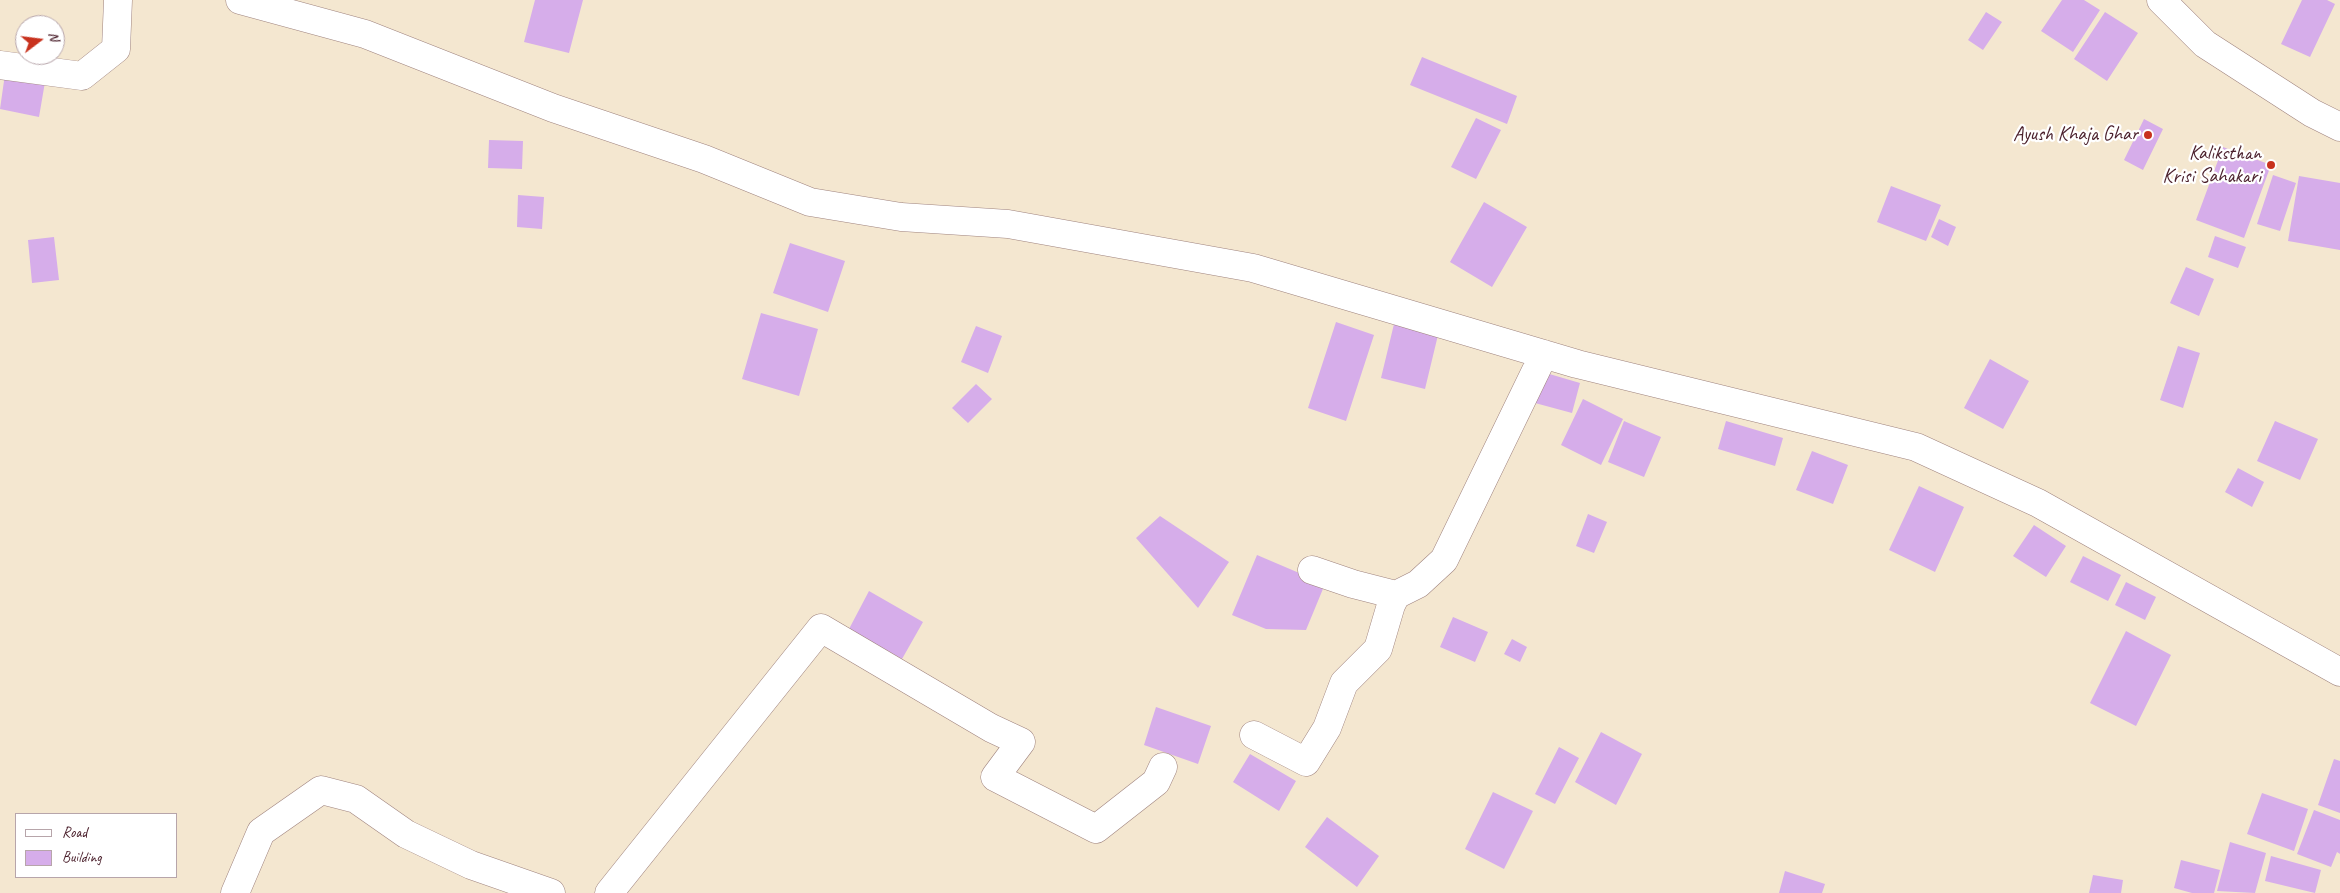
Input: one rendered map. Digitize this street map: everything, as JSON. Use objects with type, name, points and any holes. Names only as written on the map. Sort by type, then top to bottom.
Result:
[{"type":"street","points":[[0,66],[82,76],[116,49],[118,0]]},
{"type":"street","points":[[240,0],[365,34],[553,108],[704,159],[810,202],[901,218],[1008,224],[1253,268],[1544,354],[1916,447],[2038,503],[2340,672]]},
{"type":"street","points":[[2161,0],[2205,44],[2312,113],[2340,127]]},
{"type":"street","points":[[1254,735],[1306,762],[1327,728],[1344,683],[1378,649],[1391,605],[1396,595],[1418,584],[1444,560],[1544,354]]},
{"type":"street","points":[[1312,570],[1353,584],[1396,595]]},
{"type":"street","points":[[610,893],[822,628],[991,728],[1021,742],[995,777],[1096,829],[1156,782],[1163,767]]},
{"type":"street","points":[[235,893],[261,832],[321,790],[356,799],[406,834],[471,865],[551,893]]},
{"type":"building","points":[[535,0],[583,0],[569,53],[524,42]]},
{"type":"building","points":[[2062,0],[2084,0],[2100,10],[2073,52],[2041,31]]},
{"type":"building","points":[[2302,0],[2327,0],[2335,4],[2310,57],[2281,44]]},
{"type":"building","points":[[1986,12],[2002,22],[1983,50],[1968,40]]},
{"type":"building","points":[[2105,12],[2138,33],[2107,81],[2074,59]]},
{"type":"building","points":[[1422,57],[1517,96],[1507,124],[1410,85]]},
{"type":"building","points":[[5,74],[45,82],[39,117],[0,109]]},
{"type":"building","points":[[1476,118],[1501,130],[1476,179],[1451,167]]},
{"type":"building","points":[[2144,119],[2163,129],[2143,170],[2124,160]]},
{"type":"building","points":[[489,140],[523,141],[522,169],[488,168]]},
{"type":"building","points":[[2223,147],[2271,165],[2244,238],[2196,220]]},
{"type":"building","points":[[2273,175],[2296,183],[2280,231],[2257,224]]},
{"type":"building","points":[[2299,176],[2340,183],[2340,250],[2288,241]]},
{"type":"building","points":[[1891,186],[1941,205],[1926,241],[1877,222]]},
{"type":"building","points":[[518,195],[544,197],[542,229],[517,227]]},
{"type":"building","points":[[1484,202],[1527,227],[1492,287],[1450,262]]},
{"type":"building","points":[[1939,219],[1956,227],[1948,246],[1931,237]]},
{"type":"building","points":[[2215,236],[2246,247],[2238,268],[2208,257]]},
{"type":"building","points":[[54,237],[59,280],[32,283],[28,240]]},
{"type":"building","points":[[790,243],[845,261],[828,312],[773,293]]},
{"type":"building","points":[[2186,267],[2214,279],[2199,316],[2170,303]]},
{"type":"building","points":[[761,313],[818,329],[799,396],[742,379]]},
{"type":"building","points":[[1336,322],[1374,335],[1346,421],[1308,408]]},
{"type":"building","points":[[1394,324],[1438,335],[1425,389],[1381,378]]},
{"type":"building","points":[[976,326],[1002,336],[988,373],[961,362]]},
{"type":"building","points":[[2178,346],[2200,353],[2183,408],[2160,400]]},
{"type":"building","points":[[1990,359],[2029,381],[2003,429],[1964,408]]},
{"type":"building","points":[[1546,373],[1580,383],[1572,413],[1535,403]]},
{"type":"building","points":[[976,384],[992,399],[968,423],[952,408]]},
{"type":"building","points":[[1583,399],[1623,419],[1601,465],[1561,445]]},
{"type":"building","points":[[1624,421],[1661,437],[1644,477],[1608,462]]},
{"type":"building","points":[[1726,421],[1783,438],[1775,466],[1718,449]]},
{"type":"building","points":[[2275,421],[2318,439],[2300,480],[2257,461]]},
{"type":"building","points":[[1812,451],[1848,465],[1833,504],[1796,490]]},
{"type":"building","points":[[2238,468],[2264,482],[2252,507],[2225,492]]},
{"type":"building","points":[[1919,486],[1964,507],[1935,572],[1889,550]]},
{"type":"building","points":[[1588,514],[1607,522],[1594,553],[1576,546]]},
{"type":"building","points":[[1160,516],[1229,562],[1198,608],[1136,538]]},
{"type":"building","points":[[2034,525],[2066,546],[2046,577],[2013,556]]},
{"type":"building","points":[[1257,555],[1325,584],[1306,630],[1266,629],[1232,615]]},
{"type":"building","points":[[2083,556],[2121,575],[2108,601],[2070,582]]},
{"type":"building","points":[[2126,582],[2156,597],[2145,620],[2115,605]]},
{"type":"building","points":[[869,591],[923,622],[902,659],[849,629]]},
{"type":"building","points":[[1453,617],[1488,632],[1475,662],[1440,647]]},
{"type":"building","points":[[2126,631],[2171,655],[2136,726],[2090,703]]},
{"type":"building","points":[[1512,639],[1527,647],[1520,662],[1504,654]]},
{"type":"building","points":[[1156,707],[1211,726],[1198,764],[1144,745]]},
{"type":"building","points":[[1601,732],[1642,754],[1616,805],[1575,782]]},
{"type":"building","points":[[1559,747],[1579,758],[1555,804],[1535,794]]},
{"type":"building","points":[[1250,754],[1296,781],[1279,811],[1233,782]]},
{"type":"building","points":[[2334,759],[2340,761],[2340,813],[2318,805]]},
{"type":"building","points":[[1493,792],[1533,811],[1504,869],[1465,849]]},
{"type":"building","points":[[2262,793],[2308,809],[2294,851],[2247,834]]},
{"type":"building","points":[[2314,810],[2340,820],[2340,854],[2337,852],[2331,867],[2297,854]]},
{"type":"building","points":[[1327,817],[1379,856],[1357,887],[1305,847]]},
{"type":"building","points":[[2230,842],[2266,853],[2255,893],[2217,891]]},
{"type":"building","points":[[2271,856],[2321,870],[2315,893],[2265,881]]},
{"type":"building","points":[[2181,860],[2220,870],[2214,893],[2192,893],[2174,888]]},
{"type":"building","points":[[1785,871],[1825,884],[1822,893],[1779,893]]},
{"type":"building","points":[[2093,875],[2123,880],[2121,893],[2089,893]]},
{"type":"place","name":"Ayush Khaja Ghar","points":[[2148,135]]},
{"type":"place","name":"Kaliksthan Krisi Sahakari","points":[[2271,165]]}]
